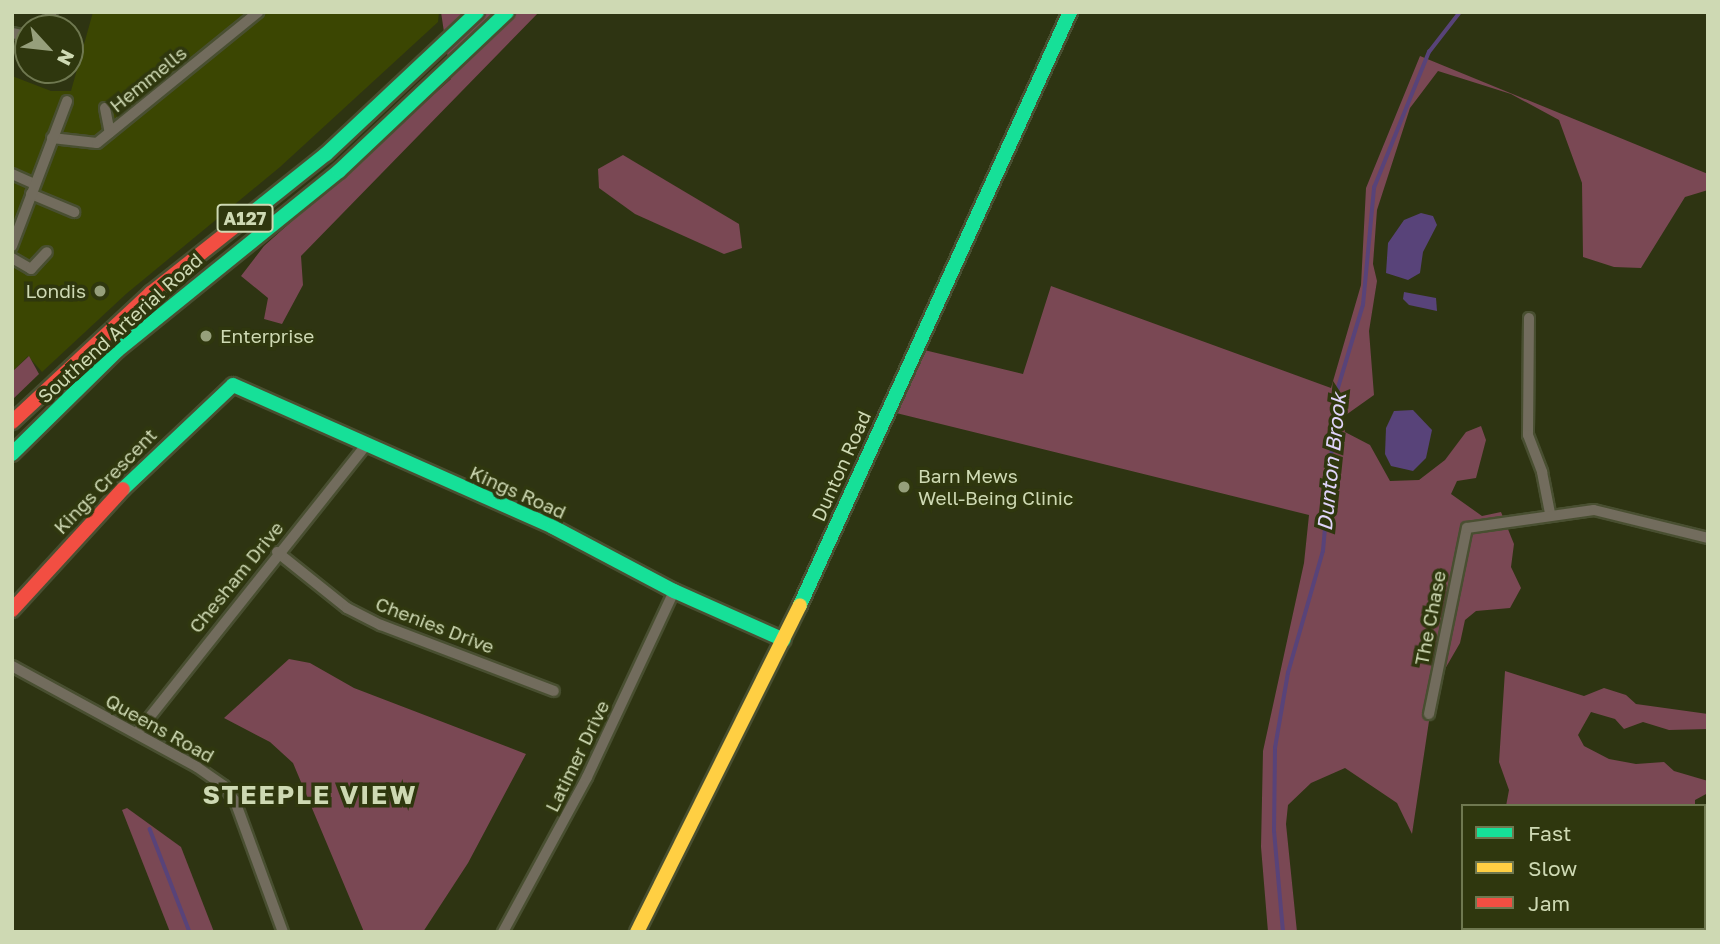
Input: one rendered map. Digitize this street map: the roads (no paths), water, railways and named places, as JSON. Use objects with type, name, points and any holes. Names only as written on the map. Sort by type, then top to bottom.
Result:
[{"type":"main road","name":"Southend Arterial Road","points":[[12,422],[151,293],[326,154],[477,12]]},
{"type":"main road","name":"Southend Arterial Road","points":[[12,454],[118,350],[339,171],[420,99],[507,12]]},
{"type":"main road","name":"Dunton Road","points":[[637,932],[784,640],[1070,12]]},
{"type":"main road","name":"Kings Road","points":[[233,385],[365,446],[553,527],[674,591],[784,640]]},
{"type":"main road","name":"Kings Crescent","points":[[12,610],[102,509],[233,385]]},
{"type":"street","name":"Hemmells","points":[[52,138],[87,145],[110,133],[258,12]]},
{"type":"street","points":[[12,246],[67,101]]},
{"type":"street","points":[[105,108],[110,133]]},
{"type":"street","points":[[12,174],[32,189],[74,212]]},
{"type":"street","points":[[12,258],[31,269],[47,252]]},
{"type":"street","points":[[1529,318],[1528,435],[1542,472],[1549,513],[1594,510],[1708,538]]},
{"type":"street","name":"Chesham Drive","points":[[137,733],[277,552],[365,446]]},
{"type":"street","name":"The Chase","points":[[1429,714],[1466,528],[1519,522],[1549,513]]},
{"type":"street","name":"Chenies Drive","points":[[277,552],[347,608],[380,625],[554,691]]},
{"type":"street","name":"Latimer Drive","points":[[503,932],[592,766],[674,591]]},
{"type":"street","name":"Queens Road","points":[[12,666],[208,773],[235,801],[283,932]]},
{"type":"waterway","name":"Dunton Brook","points":[[1283,932],[1274,831],[1275,748],[1288,673],[1323,551],[1337,391],[1363,305],[1374,188],[1429,52],[1460,12]]},
{"type":"waterway","points":[[150,829],[190,932]]},
{"type":"place","name":"Londis","points":[[100,291]]},
{"type":"place","name":"Enterprise","points":[[206,336]]},
{"type":"place","name":"Barn Mews Well-Being Clinic","points":[[904,487]]},
{"type":"district","name":"STEEPLE VIEW","points":[[310,795]]}]
